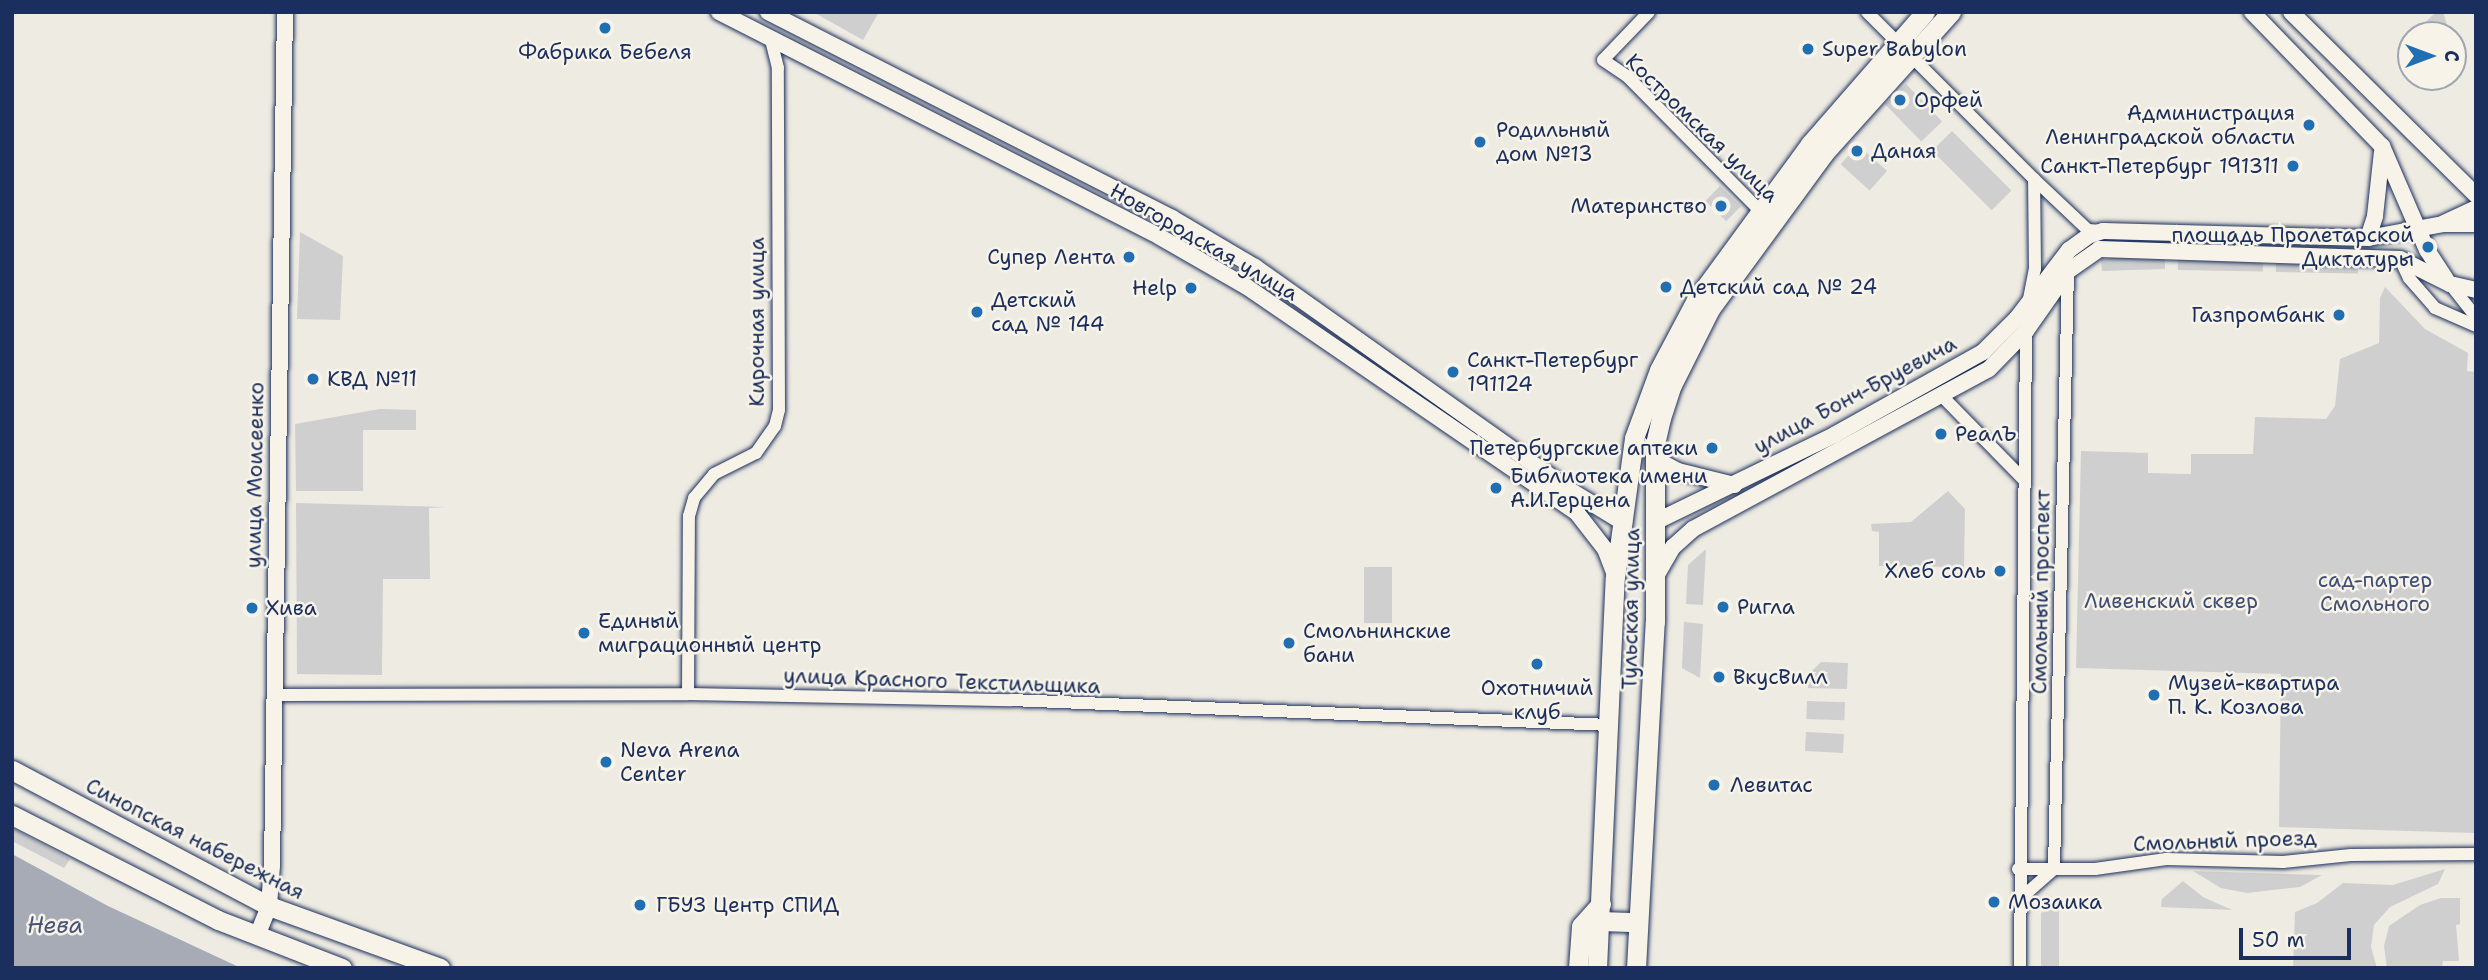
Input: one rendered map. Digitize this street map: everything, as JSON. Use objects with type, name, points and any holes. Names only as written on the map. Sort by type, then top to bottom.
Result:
[{"type":"main road","name":"Тульская улица","points":[[1597,968],[1615,577],[1634,438],[1659,370],[1696,300],[1824,153],[1903,48],[1925,12]]},
{"type":"main road","name":"Тульская улица","points":[[1903,48],[1951,12]]},
{"type":"main road","name":"Тульская улица","points":[[1636,968],[1655,578],[1656,451],[1672,385],[1697,333],[1766,218]]},
{"type":"main road","name":"улица Бонч-Бруевича","points":[[1624,523],[1655,522]]},
{"type":"main road","name":"Синопская набережная","points":[[12,770],[269,906],[440,968]]},
{"type":"main road","points":[[12,815],[257,936],[342,968]]},
{"type":"main road","points":[[1578,968],[1581,926],[1600,912],[1639,922]]},
{"type":"street","name":"улица Моисеенко","points":[[257,936],[269,906],[285,12]]},
{"type":"street","name":"Новгородская улица","points":[[719,12],[1160,237],[1247,287],[1577,513],[1605,549],[1615,577]]},
{"type":"street","name":"Костромская улица","points":[[1649,12],[1603,60],[1628,77],[1766,218]]},
{"type":"street","points":[[1867,12],[2088,230],[2368,238],[2418,231],[2444,224],[2476,208]]},
{"type":"street","points":[[2252,12],[2363,123],[2382,146],[2418,231],[2450,284],[2476,317]]},
{"type":"street","points":[[2291,12],[2476,195]]},
{"type":"street","name":"Новгородская улица","points":[[768,13],[1172,218],[1255,267],[1573,492],[1624,523]]},
{"type":"street","name":"Кирочная улица","points":[[688,694],[689,516],[694,498],[714,474],[756,453],[775,426],[779,410],[778,68],[770,37],[768,13]]},
{"type":"street","points":[[2368,238],[2375,216],[2382,146]]},
{"type":"street","name":"Смольный проспект","points":[[2020,968],[2021,898],[2018,869],[2026,331],[2035,269],[2034,179]]},
{"type":"street","points":[[2444,224],[2476,224]]},
{"type":"street","name":"улица Бонч-Бруевича","points":[[1655,522],[1734,485],[1983,352],[2069,250],[2103,231]]},
{"type":"street","name":"улица Бонч-Бруевича","points":[[1655,578],[1673,547],[1693,529],[1943,397],[1989,369],[2026,331],[2068,271],[2099,249],[2394,258]]},
{"type":"street","points":[[2394,258],[2450,284],[2476,290]]},
{"type":"street","points":[[2394,258],[2435,308],[2476,326]]},
{"type":"street","name":"Смольный проспект","points":[[2054,869],[2068,271]]},
{"type":"street","name":"Смольный проспект","points":[[1943,397],[2024,480]]},
{"type":"street","points":[[1656,451],[1663,463],[1678,471],[1734,485]]},
{"type":"street","name":"улица Красного Текстильщика","points":[[274,695],[688,694],[1011,700],[1609,725]]},
{"type":"street","name":"Смольный проезд","points":[[2018,869],[2095,869],[2166,859],[2283,862],[2338,855],[2476,854]]},
{"type":"street","points":[[2021,898],[2054,869]]},
{"type":"green space","points":[[813,12],[879,12],[863,40]]},
{"type":"green space","points":[[2443,12],[2446,21],[2426,21],[2435,13]]},
{"type":"green space","points":[[1906,84],[1942,121],[1921,142],[1885,104]]},
{"type":"green space","points":[[1952,131],[2011,190],[1992,210],[1932,151]]},
{"type":"green space","points":[[1858,145],[1887,171],[1870,190],[1841,164]]},
{"type":"green space","points":[[1720,186],[1741,206],[1726,221],[1705,201]]},
{"type":"green space","points":[[300,232],[343,256],[340,320],[297,319]]},
{"type":"green space","points":[[2119,257],[2165,258],[2165,269],[2102,271],[2101,260]]},
{"type":"green space","points":[[2178,259],[2263,260],[2263,271],[2178,270]]},
{"type":"green space","points":[[2276,262],[2358,263],[2358,273],[2276,272]]},
{"type":"green space","name":"сад-партер Смольного","points":[[2385,287],[2425,329],[2468,353],[2467,371],[2476,372],[2474,833],[2279,827],[2281,674],[2076,668],[2081,451],[2148,453],[2148,473],[2191,474],[2191,454],[2253,454],[2255,417],[2326,419],[2335,406],[2340,359],[2379,343],[2380,298]]},
{"type":"green space","points":[[380,409],[416,410],[416,430],[363,430],[363,491],[296,491],[295,424]]},
{"type":"green space","points":[[1948,491],[1965,509],[1964,567],[1879,566],[1879,532],[1872,531],[1871,524],[1911,522]]},
{"type":"green space","points":[[296,503],[446,507],[429,508],[430,579],[383,579],[382,675],[297,674]]},
{"type":"green space","points":[[1706,549],[1703,605],[1686,604],[1688,565]]},
{"type":"green space","points":[[1364,567],[1392,567],[1392,623],[1364,623]]},
{"type":"green space","points":[[1684,622],[1703,624],[1700,678],[1682,668]]},
{"type":"green space","points":[[1821,662],[1848,663],[1847,689],[1808,688],[1808,675]]},
{"type":"green space","points":[[1807,701],[1845,702],[1844,720],[1806,719]]},
{"type":"green space","points":[[1806,732],[1844,734],[1843,753],[1805,751]]},
{"type":"green space","points":[[12,828],[70,859],[64,868],[12,841]]},
{"type":"green space","points":[[2445,869],[2438,884],[2390,907],[2374,925],[2371,947],[2377,968],[2293,968],[2295,912],[2317,903],[2343,883],[2393,885]]},
{"type":"green space","points":[[2193,871],[2322,875],[2300,887],[2247,893],[2221,888]]},
{"type":"green space","points":[[2183,881],[2203,897],[2232,910],[2161,907],[2162,899]]},
{"type":"green space","points":[[2441,898],[2460,898],[2460,924],[2456,925],[2459,961],[2443,961],[2442,968],[2387,968],[2384,946],[2389,926],[2420,905]]},
{"type":"green space","points":[[2059,903],[2059,968],[2041,968],[2041,913]]},
{"type":"water","name":"Нева","points":[[12,854],[108,906],[241,968],[12,968]]},
{"type":"place","name":"Фабрика Бебеля","points":[[605,28]]},
{"type":"place","name":"Super Babylon","points":[[1808,49]]},
{"type":"place","name":"Орфей","points":[[1900,100]]},
{"type":"place","name":"Администрация Ленинградской области","points":[[2309,125]]},
{"type":"place","name":"Родильный дом №13","points":[[1480,142]]},
{"type":"place","name":"Даная","points":[[1857,151]]},
{"type":"place","name":"Санкт-Петербург 191311","points":[[2293,166]]},
{"type":"place","name":"Материнство","points":[[1721,206]]},
{"type":"place","name":"площадь Пролетарской Диктатуры","points":[[2428,247]]},
{"type":"place","name":"Супер Лента","points":[[1129,257]]},
{"type":"place","name":"Детский сад № 24","points":[[1666,287]]},
{"type":"place","name":"Help","points":[[1191,288]]},
{"type":"place","name":"Детский сад № 144","points":[[977,312]]},
{"type":"place","name":"Газпромбанк","points":[[2339,315]]},
{"type":"place","name":"Санкт-Петербург 191124","points":[[1453,372]]},
{"type":"place","name":"КВД №11","points":[[313,379]]},
{"type":"place","name":"РеалЪ","points":[[1941,434]]},
{"type":"place","name":"Петербургские аптеки","points":[[1712,448]]},
{"type":"place","name":"Библиотека имени А.И.Герцена","points":[[1496,488]]},
{"type":"place","name":"Хлеб соль","points":[[2000,571]]},
{"type":"place","name":"Ригла","points":[[1723,607]]},
{"type":"place","name":"Хива","points":[[252,608]]},
{"type":"place","name":"Единый миграционный центр","points":[[584,633]]},
{"type":"place","name":"Смольнинские бани","points":[[1289,643]]},
{"type":"place","name":"Охотничий клуб","points":[[1537,664]]},
{"type":"place","name":"ВкусВилл","points":[[1719,677]]},
{"type":"place","name":"Музей-квартира П. К. Козлова","points":[[2154,695]]},
{"type":"place","name":"Neva Arena Center","points":[[606,762]]},
{"type":"place","name":"Левитас","points":[[1714,785]]},
{"type":"place","name":"Мозаика","points":[[1994,902]]},
{"type":"place","name":"ГБУЗ Центр СПИД","points":[[640,905]]},
{"type":"park label","name":"Ливенский сквер","points":[[2171,601]]}]
